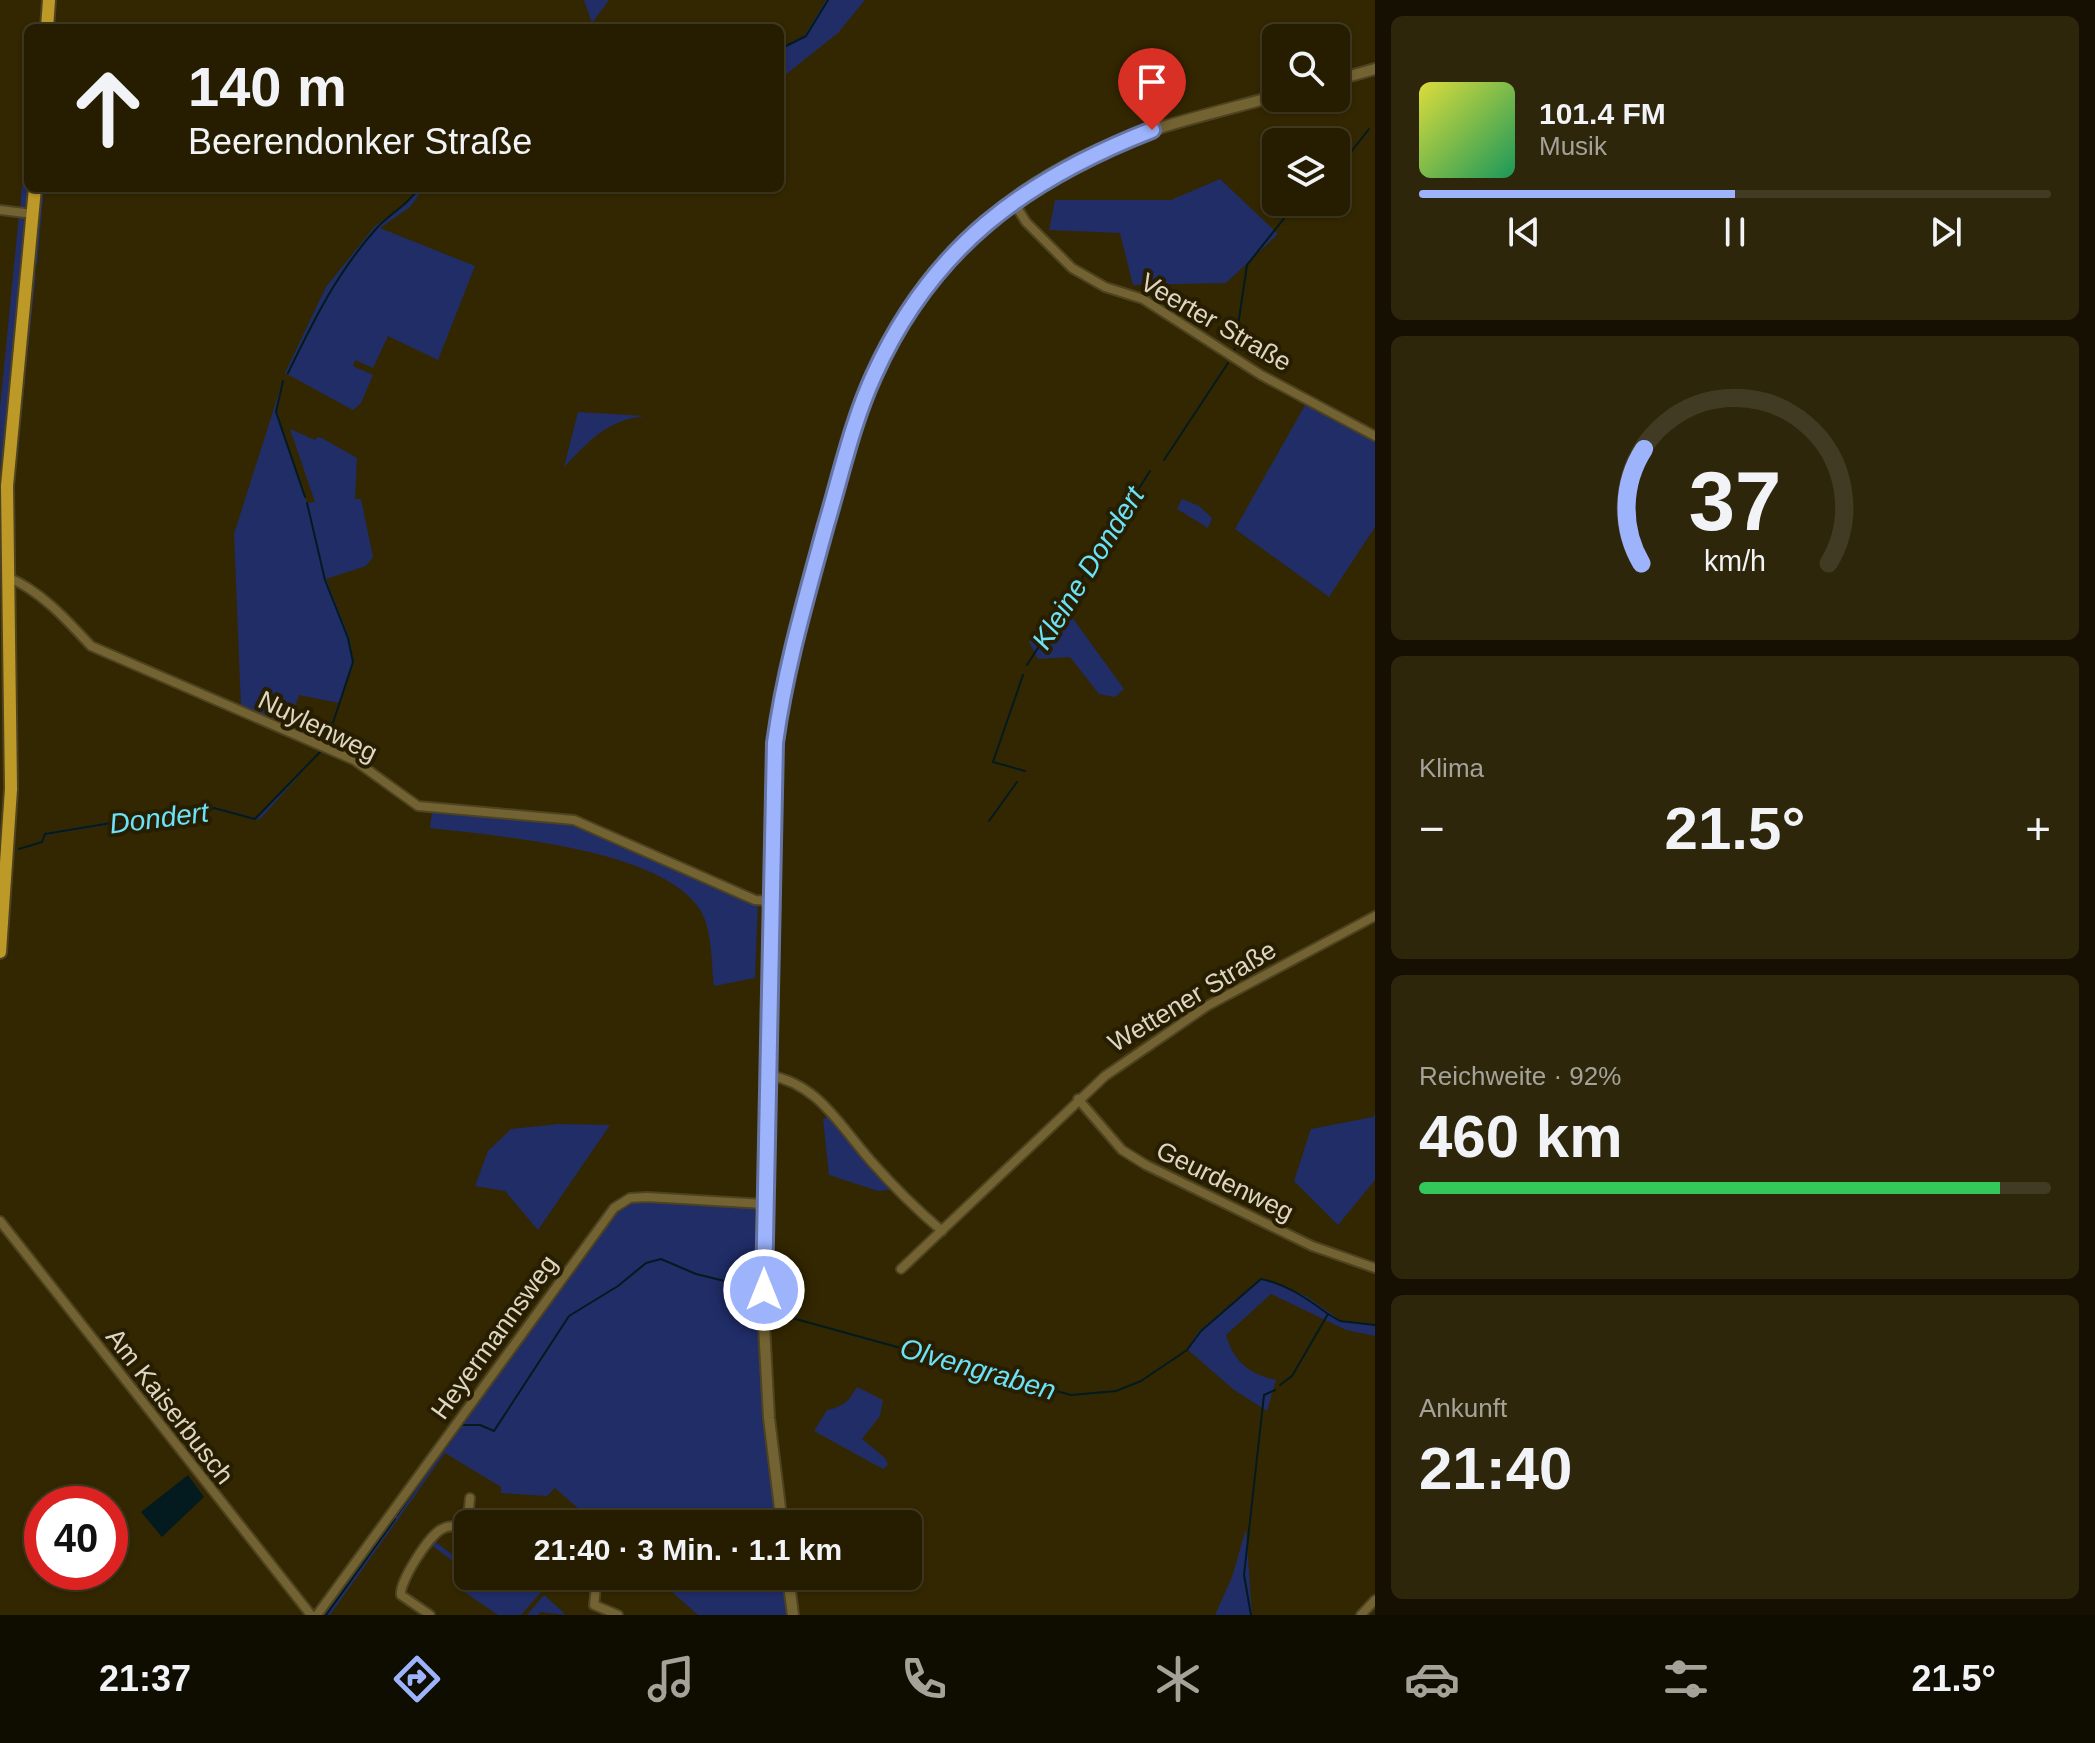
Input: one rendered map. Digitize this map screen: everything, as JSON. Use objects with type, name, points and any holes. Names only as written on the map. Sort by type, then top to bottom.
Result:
[{"type":"main road","points":[[47,24],[49,0]]},
{"type":"main road","points":[[0,952],[11,789],[7,486],[35,192]]},
{"type":"street","points":[[1350,76],[1375,69]]},
{"type":"street","points":[[780,1510],[769,1418],[763,1307],[774,757],[790,657],[867,393],[895,337],[932,279],[966,242],[1013,201],[1090,154],[1152,130],[1262,100]]},
{"type":"street","name":"Veerter Straße","points":[[1013,201],[1026,222],[1072,268],[1105,287],[1143,299],[1261,375],[1375,436]]},
{"type":"street","points":[[0,210],[33,214]]},
{"type":"street","name":"Nuylenweg","points":[[6,577],[19,582],[67,619],[91,646],[354,760],[418,806],[574,820],[755,900],[770,901]]},
{"type":"street","name":"Wettener Straße","points":[[901,1269],[1078,1099],[1134,1055],[1207,1006],[1375,916]]},
{"type":"street","points":[[768,1075],[800,1084],[820,1100],[905,1199],[942,1231]]},
{"type":"street","name":"Geurdenweg","points":[[1078,1099],[1122,1150],[1146,1165],[1312,1246],[1375,1268]]},
{"type":"street","name":"Heyermannsweg","points":[[317,1615],[614,1208],[630,1198],[647,1197],[764,1204]]},
{"type":"street","name":"Am Kaiserbusch","points":[[0,1221],[146,1410],[311,1615]]},
{"type":"street","points":[[469,1510],[470,1498]]},
{"type":"street","points":[[430,1615],[401,1595],[401,1583],[436,1532],[454,1527]]},
{"type":"street","points":[[596,1590],[594,1605],[618,1615]]},
{"type":"street","points":[[790,1590],[793,1615]]},
{"type":"street","points":[[1361,1615],[1375,1600]]},
{"type":"shaded area","points":[[584,0],[609,0],[592,23]]},
{"type":"shaded area","points":[[826,0],[865,0],[838,33],[784,76],[784,46],[805,35]]},
{"type":"shaded area","points":[[24,161],[24,192],[29,192],[29,203],[20,210]]},
{"type":"shaded area","points":[[1220,179],[1278,234],[1226,283],[1133,285],[1120,233],[1049,230],[1055,200],[1171,200]]},
{"type":"shaded area","points":[[39,192],[44,192],[37,266],[33,262]]},
{"type":"shaded area","points":[[415,192],[421,192],[410,207],[380,228],[475,266],[438,360],[388,336],[373,368],[355,360],[353,366],[373,375],[361,403],[353,410],[285,373],[326,287],[375,226],[407,204]]},
{"type":"shaded area","points":[[19,215],[27,222],[1,533],[0,408]]},
{"type":"shaded area","points":[[36,273],[14,485],[13,533],[11,483],[31,276]]},
{"type":"shaded area","points":[[283,380],[277,412],[307,503],[315,502],[290,429],[315,440],[322,438],[357,458],[355,499],[361,499],[373,557],[366,566],[326,579],[349,637],[354,662],[326,744],[339,703],[299,695],[288,728],[241,707],[234,534]]},
{"type":"shaded area","points":[[1308,400],[1375,436],[1375,527],[1329,597],[1235,529]]},
{"type":"shaded area","points":[[578,412],[645,416],[609,427],[564,467]]},
{"type":"shaded area","points":[[1182,499],[1199,506],[1212,518],[1208,528],[1177,509]]},
{"type":"shaded area","points":[[1066,609],[1124,689],[1115,697],[1099,694],[1070,657],[1038,659],[1029,642],[1039,627]]},
{"type":"shaded area","points":[[322,750],[256,820],[215,809],[197,819],[172,814],[46,835],[42,843],[18,850],[41,841],[45,833],[171,812],[197,817],[214,807],[256,818]]},
{"type":"shaded area","points":[[432,812],[572,822],[758,903],[755,978],[714,986],[710,943],[702,912],[674,885],[645,870],[572,848],[430,828]]},
{"type":"shaded area","points":[[1375,1114],[1375,1180],[1338,1225],[1294,1181],[1311,1129],[1373,1117]]},
{"type":"shaded area","points":[[830,1116],[890,1190],[878,1191],[829,1175],[823,1119]]},
{"type":"shaded area","points":[[558,1124],[610,1125],[538,1230],[505,1191],[475,1186],[488,1151],[511,1129]]},
{"type":"shaded area","points":[[647,1200],[755,1206],[755,1275],[767,1307],[780,1510],[580,1510],[555,1488],[547,1496],[501,1493],[501,1487],[445,1453],[330,1615],[321,1615],[615,1211],[631,1202]]},
{"type":"shaded area","points":[[1261,1278],[1306,1296],[1340,1320],[1375,1324],[1375,1336],[1346,1330],[1271,1294],[1226,1335],[1238,1360],[1250,1370],[1276,1380],[1267,1411],[1234,1390],[1187,1349],[1199,1331]]},
{"type":"shaded area","points":[[857,1387],[883,1400],[880,1416],[862,1439],[885,1458],[888,1465],[883,1469],[814,1431],[827,1410],[845,1403]]},
{"type":"shaded area","points":[[188,1475],[204,1497],[162,1537],[141,1512]]},
{"type":"shaded area","points":[[1246,1529],[1252,1615],[1215,1615],[1232,1577]]},
{"type":"shaded area","points":[[434,1541],[454,1556],[454,1562],[431,1545]]},
{"type":"shaded area","points":[[461,1590],[541,1592],[521,1615],[498,1615]]},
{"type":"shaded area","points":[[670,1590],[786,1590],[788,1615],[698,1615]]},
{"type":"shaded area","points":[[544,1595],[565,1615],[540,1612],[538,1615],[527,1615]]},
{"type":"waterway","name":"Dondert","points":[[784,47],[806,36],[828,0]]},
{"type":"waterway","name":"Kleine Dondert","points":[[1350,153],[1369,129]]},
{"type":"waterway","name":"Dondert","points":[[288,373],[316,317],[348,264],[375,230],[416,192]]},
{"type":"waterway","name":"Kleine Dondert","points":[[1234,353],[1247,265],[1286,216]]},
{"type":"waterway","name":"Kleine Dondert","points":[[1164,460],[1228,363]]},
{"type":"waterway","name":"Dondert","points":[[283,381],[276,412],[305,497]]},
{"type":"waterway","name":"Kleine Dondert","points":[[1027,665],[1150,471]]},
{"type":"waterway","name":"Dondert","points":[[307,503],[325,580],[348,638],[353,662],[326,744]]},
{"type":"waterway","name":"Kleine Dondert","points":[[1023,675],[993,762],[1025,771]]},
{"type":"waterway","name":"Dondert","points":[[19,849],[42,842],[45,834],[171,813],[196,818],[214,808],[255,819],[322,750]]},
{"type":"waterway","name":"Kleine Dondert","points":[[989,821],[1017,782]]},
{"type":"waterway","name":"Olvengraben","points":[[458,1430],[461,1425],[480,1425],[494,1431],[569,1316],[618,1286],[646,1263],[661,1259],[696,1274],[749,1287],[748,1305]]},
{"type":"waterway","name":"Olvengraben","points":[[774,1313],[1071,1395],[1116,1391],[1141,1381],[1187,1350],[1201,1331],[1261,1279],[1288,1288],[1328,1314]]},
{"type":"waterway","points":[[1280,1385],[1292,1376],[1328,1314],[1340,1321],[1375,1325]]},
{"type":"waterway","points":[[1251,1615],[1244,1575],[1264,1395],[1275,1390]]},
{"type":"waterway","name":"Olvengraben","points":[[397,1515],[455,1434]]},
{"type":"waterway","name":"Olvengraben","points":[[326,1615],[395,1519]]},
{"type":"route","points":[[764,1290],[771,813],[775,743],[790,657],[854,429],[874,374],[915,303],[966,242],[1013,201],[1050,177],[1090,154],[1152,130]]}]
